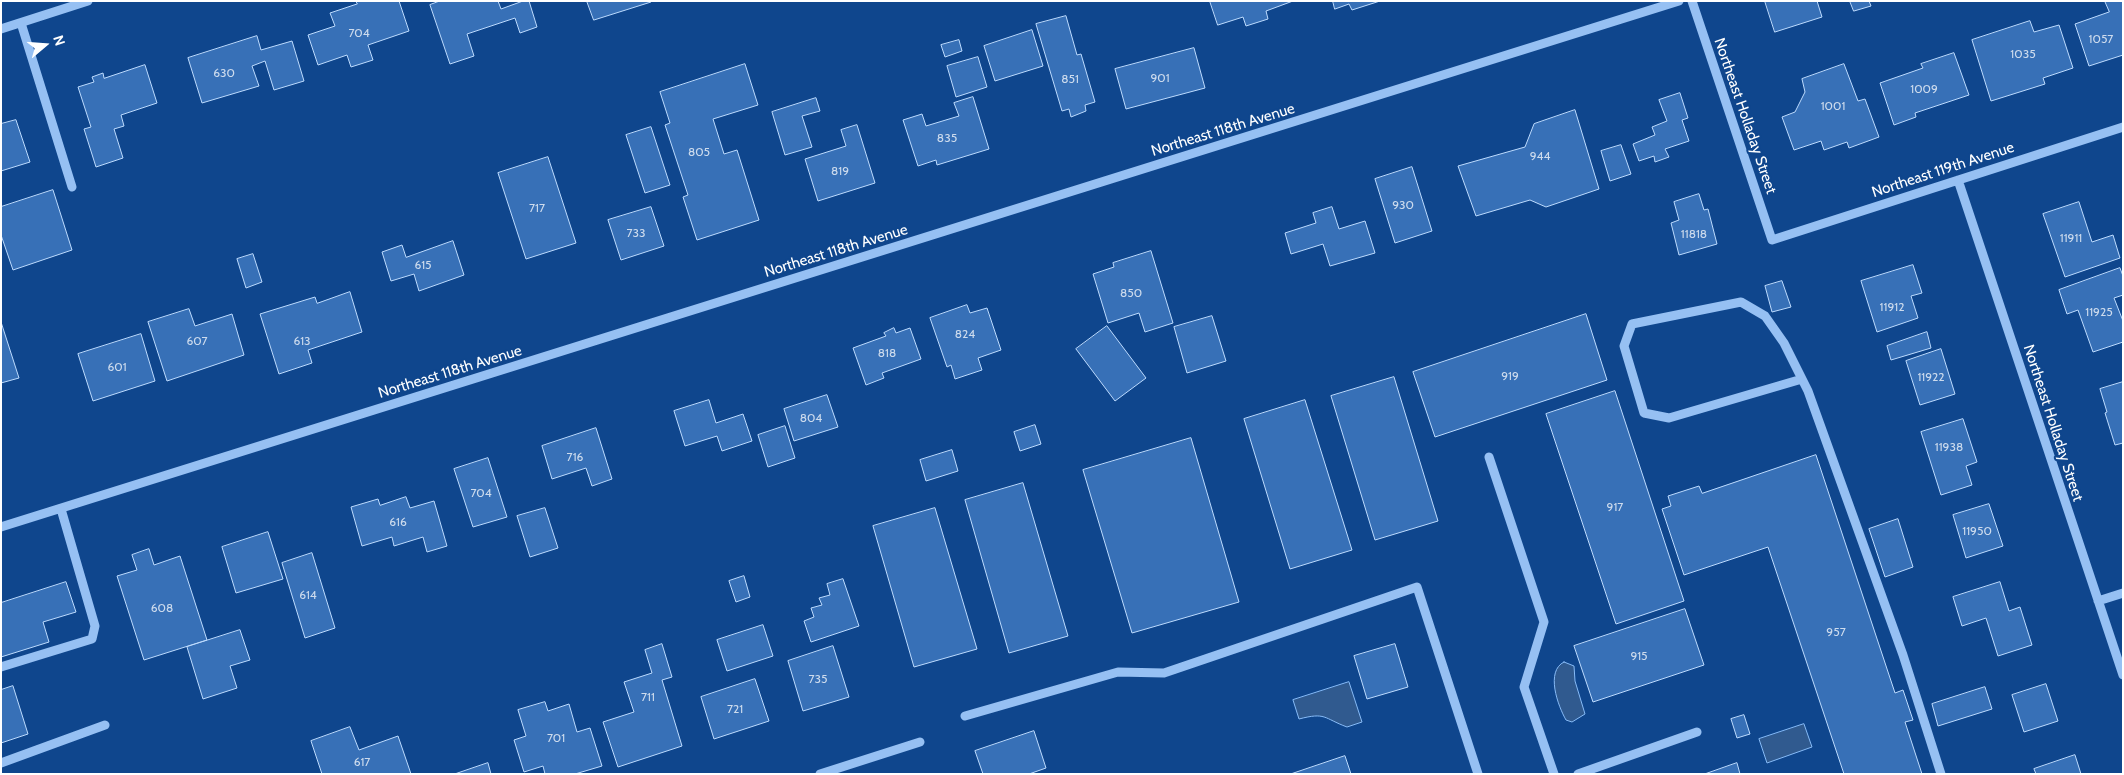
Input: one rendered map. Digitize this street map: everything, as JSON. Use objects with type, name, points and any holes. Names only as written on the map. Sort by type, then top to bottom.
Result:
[{"type":"street","points":[[1,29],[88,1]]},
{"type":"street","name":"Northeast 118th Avenue","points":[[1,527],[1679,1]]},
{"type":"street","name":"Northeast Holladay Street","points":[[1692,1],[1772,240]]},
{"type":"street","points":[[21,22],[72,187]]},
{"type":"street","name":"Northeast 119th Avenue","points":[[1772,240],[2123,127]]},
{"type":"street","name":"Northeast Holladay Street","points":[[1958,180],[2123,675]]},
{"type":"street","points":[[1802,379],[1669,418],[1644,413],[1624,346],[1632,324],[1741,302],[1765,316],[1784,343],[1802,379],[1808,391],[1903,655],[1941,774]]},
{"type":"street","points":[[1489,457],[1544,622],[1524,687],[1554,774]]},
{"type":"street","points":[[1,667],[92,639],[95,626],[61,509]]},
{"type":"street","points":[[965,716],[1118,672],[1164,673],[1417,587],[1478,774]]},
{"type":"street","points":[[2098,601],[2123,593]]},
{"type":"street","points":[[1,763],[105,725]]},
{"type":"street","points":[[1578,774],[1697,732]]},
{"type":"street","points":[[820,774],[920,742]]},
{"type":"water","points":[[1564,662],[1574,666],[1575,681],[1585,714],[1572,722],[1566,720],[1555,689],[1555,673]]},
{"type":"water","points":[[1349,682],[1362,722],[1347,727],[1320,716],[1299,719],[1293,700]]},
{"type":"water","points":[[1804,724],[1812,747],[1767,763],[1759,739]]},
{"type":"building","points":[[356,1],[399,1],[409,31],[368,45],[373,60],[351,67],[347,55],[318,65],[308,35],[335,26],[330,13],[357,4]]},
{"type":"building","points":[[440,1],[498,1],[501,9],[523,1],[529,1],[537,27],[520,33],[515,18],[467,34],[474,56],[450,64],[430,5]]},
{"type":"building","points":[[587,1],[651,1],[651,2],[594,20]]},
{"type":"building","points":[[1210,1],[1293,1],[1266,11],[1268,19],[1246,26],[1243,17],[1218,25]]},
{"type":"building","points":[[1333,1],[1380,1],[1352,10],[1349,4],[1335,9]]},
{"type":"building","points":[[1765,1],[1817,1],[1822,17],[1775,32]]},
{"type":"building","points":[[1850,1],[1869,1],[1871,6],[1854,11]]},
{"type":"building","points":[[2105,1],[2123,1],[2123,55],[2089,66],[2075,24],[2109,12]]},
{"type":"building","points":[[1066,16],[1077,55],[1081,54],[1095,102],[1085,105],[1086,111],[1071,117],[1069,109],[1062,111],[1036,24]]},
{"type":"building","points":[[2030,21],[2034,32],[2059,25],[2073,68],[2043,78],[2045,84],[1991,101],[1972,40]]},
{"type":"building","points":[[1032,30],[1043,66],[995,81],[984,46]]},
{"type":"building","points":[[257,36],[261,50],[292,41],[304,81],[274,90],[265,61],[252,66],[259,86],[202,103],[188,58]]},
{"type":"building","points":[[959,40],[962,51],[945,57],[941,45]]},
{"type":"building","points":[[1194,48],[1205,88],[1126,109],[1115,69]]},
{"type":"building","points":[[1954,53],[1969,95],[1915,113],[1916,117],[1894,125],[1880,83],[1923,68],[1921,64]]},
{"type":"building","points":[[978,57],[987,87],[956,97],[947,66]]},
{"type":"building","points":[[745,64],[758,105],[713,119],[724,154],[737,150],[759,220],[697,240],[683,197],[688,195],[665,125],[670,123],[660,92]]},
{"type":"building","points":[[1844,64],[1858,101],[1865,99],[1879,137],[1849,148],[1847,142],[1824,150],[1821,141],[1794,150],[1782,117],[1795,112],[1805,92],[1802,79]]},
{"type":"building","points":[[145,65],[157,103],[121,115],[124,126],[114,129],[123,158],[96,167],[84,129],[91,127],[78,87],[94,82],[92,77],[103,73],[104,78]]},
{"type":"building","points":[[1680,93],[1688,118],[1682,120],[1689,141],[1665,149],[1669,157],[1655,162],[1654,156],[1639,161],[1633,144],[1655,135],[1652,127],[1667,121],[1659,100]]},
{"type":"building","points":[[973,97],[989,149],[937,165],[936,160],[918,166],[903,120],[922,114],[926,126],[959,116],[954,103]]},
{"type":"building","points":[[816,98],[820,111],[802,116],[812,147],[785,155],[772,112]]},
{"type":"building","points":[[1575,110],[1599,189],[1546,207],[1530,200],[1476,216],[1458,166],[1525,147],[1534,124]]},
{"type":"building","points":[[16,120],[30,162],[1,171],[1,124]]},
{"type":"building","points":[[857,125],[875,183],[818,201],[805,159],[846,146],[841,130]]},
{"type":"building","points":[[651,127],[670,185],[645,193],[626,135]]},
{"type":"building","points":[[1621,145],[1631,174],[1610,181],[1601,151]]},
{"type":"building","points":[[548,157],[576,243],[526,259],[498,173]]},
{"type":"building","points":[[1412,167],[1432,231],[1395,243],[1375,179]]},
{"type":"building","points":[[53,190],[72,250],[13,270],[1,235],[1,207]]},
{"type":"building","points":[[1699,194],[1704,210],[1708,209],[1717,244],[1679,255],[1671,223],[1679,220],[1674,202]]},
{"type":"building","points":[[2079,202],[2092,242],[2113,235],[2120,258],[2065,277],[2043,214]]},
{"type":"building","points":[[651,207],[664,246],[621,260],[608,220]]},
{"type":"building","points":[[1332,207],[1339,229],[1365,221],[1375,253],[1330,266],[1323,244],[1291,254],[1285,233],[1316,223],[1313,213]]},
{"type":"building","points":[[453,241],[464,275],[419,291],[414,274],[391,281],[382,252],[402,245],[406,257]]},
{"type":"building","points":[[1151,251],[1173,323],[1145,332],[1139,313],[1108,323],[1093,274],[1114,267],[1113,263]]},
{"type":"building","points":[[253,254],[262,282],[246,288],[237,259]]},
{"type":"building","points":[[1913,265],[1922,293],[1911,296],[1918,318],[1877,332],[1861,281]]},
{"type":"building","points":[[2120,268],[2123,276],[2123,295],[2114,298],[2123,321],[2123,342],[2093,352],[2078,310],[2067,314],[2059,290]]},
{"type":"building","points":[[1782,281],[1791,307],[1772,312],[1765,286]]},
{"type":"building","points":[[350,292],[362,332],[308,350],[312,363],[279,374],[260,314],[315,297],[317,303]]},
{"type":"building","points":[[967,305],[970,313],[987,308],[1001,350],[978,358],[982,370],[955,379],[951,365],[947,367],[930,318]]},
{"type":"building","points":[[189,309],[195,326],[232,314],[244,355],[167,381],[148,322]]},
{"type":"building","points":[[1586,314],[1607,380],[1435,437],[1413,372]]},
{"type":"building","points":[[1212,316],[1226,361],[1187,373],[1174,327]]},
{"type":"building","points":[[1,322],[19,378],[1,383]]},
{"type":"building","points":[[1107,326],[1146,378],[1115,401],[1076,349]]},
{"type":"building","points":[[894,328],[896,333],[910,328],[921,359],[882,373],[884,378],[866,385],[853,348],[886,336],[884,333]]},
{"type":"building","points":[[1927,332],[1931,348],[1891,360],[1887,346]]},
{"type":"building","points":[[141,334],[155,381],[93,401],[78,354]]},
{"type":"building","points":[[1941,349],[1955,394],[1920,405],[1906,361]]},
{"type":"building","points":[[1394,377],[1438,521],[1375,540],[1331,396]]},
{"type":"building","points":[[2123,382],[2123,443],[2115,445],[2100,389]]},
{"type":"building","points":[[1615,391],[1684,601],[1616,624],[1546,414]]},
{"type":"building","points":[[827,395],[838,427],[794,441],[784,409]]},
{"type":"building","points":[[709,400],[716,423],[743,414],[752,441],[722,451],[717,436],[685,446],[674,411]]},
{"type":"building","points":[[1305,400],[1352,550],[1290,569],[1244,419]]},
{"type":"building","points":[[1963,419],[1977,462],[1966,466],[1972,485],[1941,495],[1921,432]]},
{"type":"building","points":[[1035,425],[1041,444],[1020,451],[1014,432]]},
{"type":"building","points":[[785,426],[795,458],[768,467],[758,435]]},
{"type":"building","points":[[596,428],[612,479],[592,486],[586,468],[552,479],[542,446]]},
{"type":"building","points":[[1191,438],[1239,602],[1132,633],[1083,470]]},
{"type":"building","points":[[952,450],[958,471],[926,481],[920,460]]},
{"type":"building","points":[[1816,455],[1895,693],[1903,690],[1913,720],[1905,722],[1922,774],[1844,774],[1768,547],[1684,575],[1662,509],[1671,506],[1668,496],[1699,486],[1702,493]]},
{"type":"building","points":[[488,458],[507,517],[473,527],[454,469]]},
{"type":"building","points":[[1023,483],[1068,636],[1009,653],[965,500]]},
{"type":"building","points":[[406,497],[410,508],[434,501],[447,546],[427,552],[423,537],[394,546],[392,537],[362,546],[351,507],[378,499],[380,505]]},
{"type":"building","points":[[1989,504],[2003,546],[1966,558],[1953,515]]},
{"type":"building","points":[[545,508],[558,548],[530,557],[517,516]]},
{"type":"building","points":[[935,508],[977,649],[914,667],[873,526]]},
{"type":"building","points":[[1898,519],[1913,567],[1885,577],[1869,529]]},
{"type":"building","points":[[268,532],[283,579],[236,593],[222,547]]},
{"type":"building","points":[[149,549],[154,565],[180,556],[207,640],[144,660],[117,576],[137,570],[132,555]]},
{"type":"building","points":[[312,553],[335,628],[305,638],[282,563]]},
{"type":"building","points":[[744,576],[750,597],[736,602],[729,581]]},
{"type":"building","points":[[843,579],[859,626],[811,642],[804,621],[814,617],[811,608],[822,605],[819,598],[830,595],[827,584]]},
{"type":"building","points":[[66,582],[76,612],[43,622],[49,642],[1,657],[1,603]]},
{"type":"building","points":[[2000,582],[2009,611],[2020,607],[2032,645],[1998,656],[1986,618],[1962,626],[1953,597]]},
{"type":"building","points":[[1685,609],[1704,665],[1593,702],[1574,646]]},
{"type":"building","points":[[763,625],[773,656],[727,671],[717,640]]},
{"type":"building","points":[[240,630],[250,660],[230,666],[237,688],[203,699],[187,647]]},
{"type":"building","points":[[662,644],[672,677],[662,680],[682,746],[618,767],[603,722],[634,712],[624,682],[652,673],[645,650]]},
{"type":"building","points":[[1395,644],[1408,687],[1367,699],[1354,656]]},
{"type":"building","points":[[833,646],[849,697],[803,711],[788,661]]},
{"type":"building","points":[[755,679],[769,721],[714,739],[701,697]]},
{"type":"building","points":[[2046,684],[2058,721],[2024,732],[2012,695]]},
{"type":"building","points":[[13,686],[28,734],[1,743],[1,690]]},
{"type":"building","points":[[1985,687],[1992,709],[1938,726],[1932,704]]},
{"type":"building","points":[[545,702],[548,711],[569,704],[577,732],[590,728],[602,766],[575,774],[545,774],[543,766],[524,772],[514,740],[526,736],[518,710]]},
{"type":"building","points":[[1744,715],[1750,734],[1737,738],[1731,719]]},
{"type":"building","points":[[350,727],[359,750],[398,736],[411,774],[322,774],[311,741]]},
{"type":"building","points":[[1034,731],[1046,768],[1029,774],[983,774],[975,751]]},
{"type":"building","points":[[2075,755],[2081,774],[2036,774],[2034,769]]},
{"type":"building","points":[[1345,756],[1351,774],[1291,774]]},
{"type":"building","points":[[488,763],[491,774],[455,774]]},
{"type":"building","points":[[1737,763],[1740,774],[1705,774]]}]
